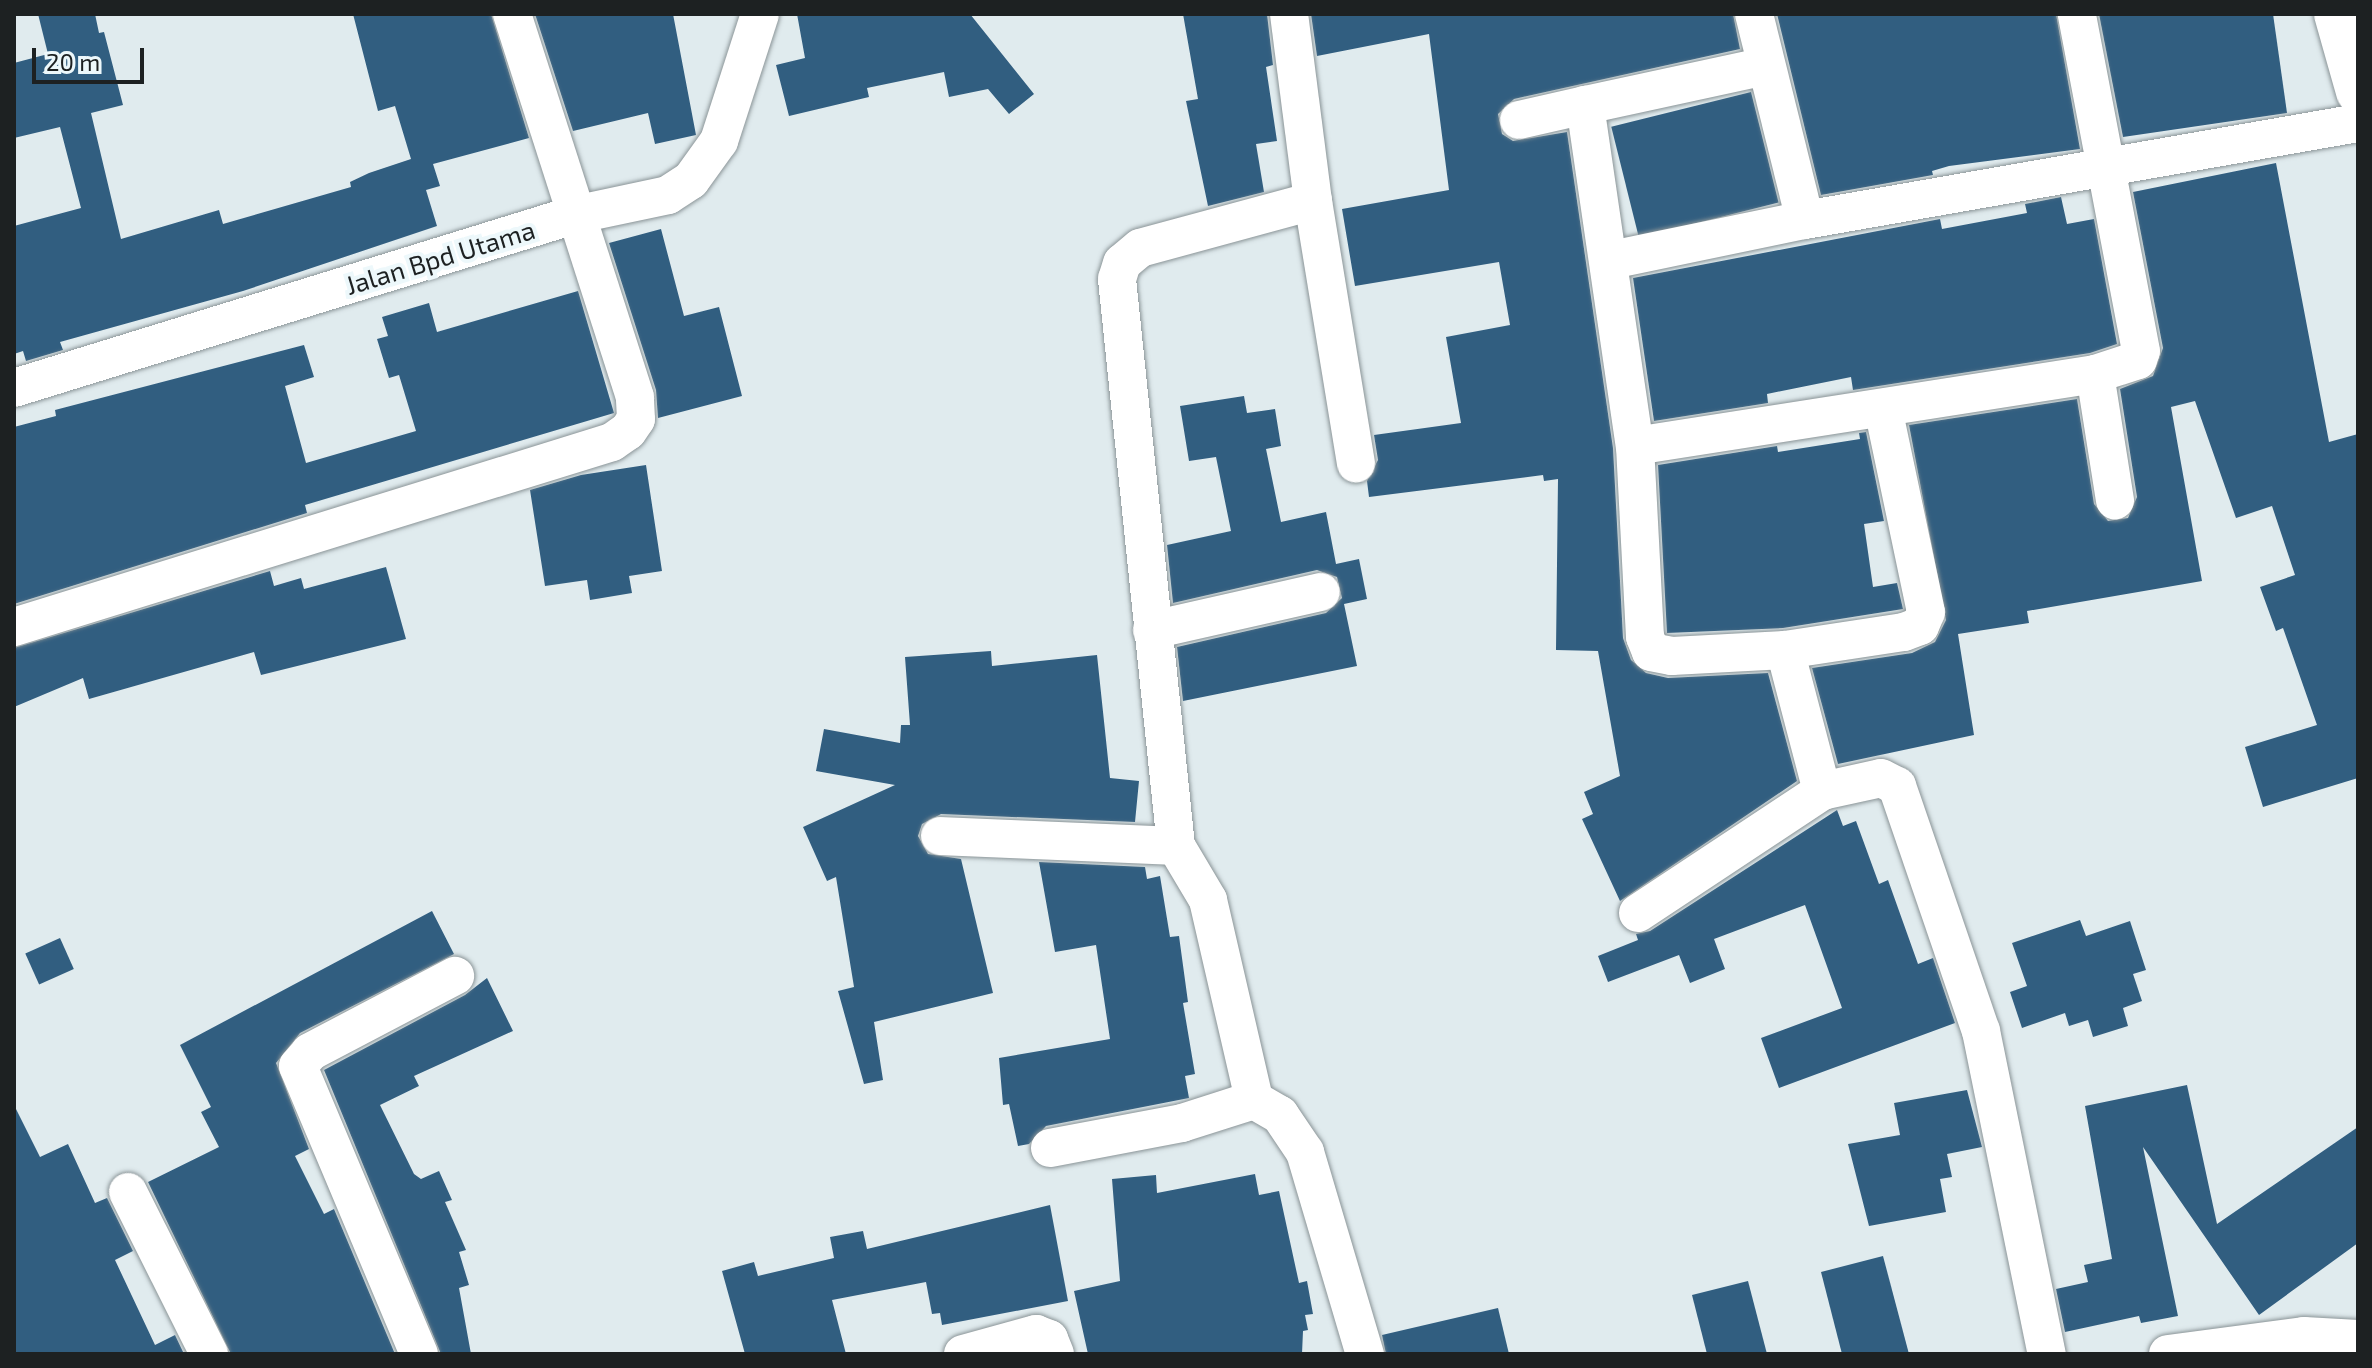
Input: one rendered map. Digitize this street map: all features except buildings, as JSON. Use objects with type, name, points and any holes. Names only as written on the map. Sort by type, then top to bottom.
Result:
[{"type":"street","points":[[14,627],[612,442],[628,431],[636,419],[635,397],[574,215],[512,14]]},
{"type":"street","name":"Jalan Bpd Utama","points":[[14,388],[574,215],[668,195],[691,180],[719,141],[760,14]]},
{"type":"street","points":[[1289,14],[1313,201],[1356,463]]},
{"type":"street","points":[[1754,14],[1805,220]]},
{"type":"street","points":[[1635,446],[2095,374],[2138,360],[2141,351],[2077,14]]},
{"type":"street","points":[[2336,14],[2358,92]]},
{"type":"street","points":[[1519,120],[1766,66]]},
{"type":"street","points":[[1585,105],[1611,260],[1635,446],[1645,637],[1651,652],[1672,656],[1785,650],[1904,632],[1924,618],[1883,408]]},
{"type":"street","points":[[1611,260],[1805,220],[2358,123]]},
{"type":"street","points":[[1313,201],[1140,248],[1119,270],[1152,630],[1176,846],[1208,900],[1254,1100],[1280,1115],[1305,1152],[1365,1354]]},
{"type":"street","points":[[2095,374],[2115,500]]},
{"type":"street","points":[[1152,630],[1321,592]]},
{"type":"street","points":[[1785,650],[1822,791]]},
{"type":"street","points":[[1638,913],[1822,791],[1881,778],[1891,780],[1902,794],[1981,1031],[2047,1354]]},
{"type":"street","points":[[940,836],[1176,846]]},
{"type":"street","points":[[419,1354],[298,1066],[310,1052],[455,976]]},
{"type":"street","points":[[1050,1148],[1182,1123],[1254,1100]]},
{"type":"street","points":[[128,1192],[209,1354]]},
{"type":"street","points":[[963,1354],[1036,1334],[1049,1339],[1055,1354]]},
{"type":"street","points":[[2168,1354],[2304,1336],[2358,1339]]}]
